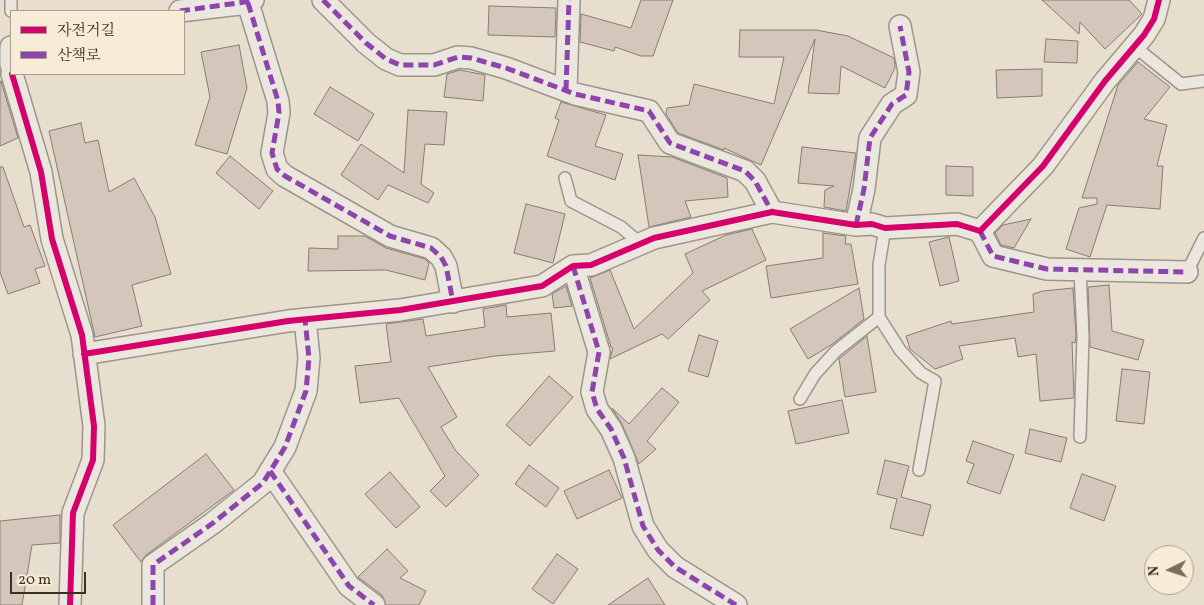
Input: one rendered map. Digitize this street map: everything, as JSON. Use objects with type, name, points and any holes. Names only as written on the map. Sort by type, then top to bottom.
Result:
[{"type":"street","points":[[323,0],[366,43],[386,59],[400,65],[434,65],[458,57],[471,58],[506,68],[566,90],[649,111],[670,143],[745,171],[755,181],[772,212]]},
{"type":"street","points":[[566,90],[569,0]]},
{"type":"street","points":[[980,231],[1043,166],[1154,19],[1159,0]]},
{"type":"street","points":[[185,10],[250,1],[278,101],[279,113],[272,153],[277,169],[284,176],[390,236],[431,248],[441,257],[446,266],[453,302]]},
{"type":"street","points":[[856,225],[864,189],[870,138],[892,104],[906,95],[909,72],[900,26]]},
{"type":"street","points":[[12,75],[40,172],[52,239],[82,335],[95,442],[93,460],[82,483],[73,513],[70,605]]},
{"type":"street","points":[[84,354],[305,319],[453,302],[542,286],[573,266],[591,265],[654,238],[772,212],[856,225],[872,224],[885,228],[957,224],[980,231],[993,256],[1048,269],[1187,272]]},
{"type":"street","points":[[573,266],[598,352],[592,392],[597,409],[611,429],[624,458],[643,526],[658,550],[674,567],[736,605]]},
{"type":"street","points":[[153,605],[153,565],[213,523],[263,484],[285,447],[306,391],[309,358],[305,319]]},
{"type":"street","points":[[270,471],[349,586],[374,605]]},
{"type":"lane","points":[[1134,46],[1181,84],[1204,81]]},
{"type":"lane","points":[[565,178],[571,200],[621,227],[641,244]]},
{"type":"lane","points":[[885,228],[879,265],[880,317],[900,350],[921,373],[935,381],[919,470]]},
{"type":"lane","points":[[1187,272],[1204,238]]},
{"type":"lane","points":[[1080,270],[1083,336],[1080,437]]},
{"type":"lane","points":[[800,399],[815,374],[836,351],[880,317]]},
{"type":"building","points":[[641,0],[673,0],[653,56],[641,56],[615,47],[614,51],[580,42],[581,14],[631,28]]},
{"type":"building","points":[[1042,0],[1129,0],[1142,14],[1105,49],[1080,22],[1079,34]]},
{"type":"building","points":[[489,6],[556,8],[555,37],[488,35]]},
{"type":"building","points":[[740,30],[816,30],[848,36],[894,58],[895,68],[885,88],[841,66],[839,94],[808,93],[815,39],[761,165],[724,148],[724,150],[678,133],[666,114],[667,108],[689,105],[694,84],[774,104],[784,57],[739,57]]},
{"type":"building","points":[[1046,39],[1078,41],[1077,63],[1044,62]]},
{"type":"building","points":[[239,45],[247,88],[227,154],[195,145],[210,97],[201,52]]},
{"type":"building","points":[[1138,62],[1170,87],[1144,119],[1167,125],[1157,166],[1163,166],[1160,209],[1107,205],[1090,257],[1066,249],[1079,208],[1097,204],[1097,198],[1082,198],[1118,85]]},
{"type":"building","points":[[1042,69],[1042,96],[997,98],[996,70]]},
{"type":"building","points":[[460,70],[485,75],[483,101],[444,97],[447,74]]},
{"type":"building","points":[[0,82],[18,138],[0,146]]},
{"type":"building","points":[[330,87],[374,114],[358,141],[314,114]]},
{"type":"building","points":[[561,102],[606,115],[595,146],[623,154],[615,180],[547,156],[559,120],[555,118]]},
{"type":"building","points":[[408,110],[447,112],[444,145],[425,144],[421,184],[434,193],[428,203],[388,185],[378,200],[341,175],[361,144],[404,173]]},
{"type":"building","points":[[81,123],[85,143],[98,140],[109,192],[134,178],[155,217],[171,274],[132,285],[142,326],[95,337],[49,131]]},
{"type":"building","points":[[802,147],[856,153],[846,211],[824,207],[825,190],[834,186],[798,183]]},
{"type":"building","points":[[638,155],[672,157],[727,178],[728,197],[685,201],[691,217],[649,227]]},
{"type":"building","points":[[230,156],[273,191],[259,209],[216,173]]},
{"type":"building","points":[[946,166],[973,167],[973,196],[946,195]]},
{"type":"building","points":[[0,167],[3,167],[24,227],[30,225],[45,266],[35,269],[40,283],[8,294],[0,272]]},
{"type":"building","points":[[526,204],[565,214],[553,263],[514,253]]},
{"type":"building","points":[[1031,219],[1014,248],[1001,245],[995,233],[1003,225]]},
{"type":"building","points":[[752,229],[766,260],[702,291],[710,300],[668,339],[662,334],[610,359],[613,348],[611,347],[590,278],[610,270],[634,329],[693,273],[685,254],[726,235]]},
{"type":"building","points":[[823,233],[846,236],[845,244],[851,244],[858,284],[771,298],[766,266],[823,258]]},
{"type":"building","points":[[338,236],[365,236],[386,248],[425,259],[429,263],[425,280],[386,270],[308,271],[309,248],[338,249]]},
{"type":"building","points":[[949,237],[959,281],[940,286],[929,242]]},
{"type":"building","points":[[1109,285],[1112,331],[1144,340],[1138,360],[1090,347],[1088,287]]},
{"type":"building","points":[[566,286],[572,306],[554,308],[552,294]]},
{"type":"building","points":[[859,288],[864,319],[831,345],[808,359],[790,329]]},
{"type":"building","points":[[1073,288],[1076,336],[1075,343],[1072,342],[1074,398],[1040,401],[1036,354],[1018,357],[1015,338],[959,346],[963,359],[935,369],[910,349],[906,336],[951,321],[952,324],[1034,312],[1033,294]]},
{"type":"building","points":[[506,305],[507,317],[551,313],[555,351],[495,356],[428,367],[457,417],[441,427],[456,451],[479,475],[446,507],[430,491],[445,476],[399,398],[360,403],[355,366],[391,362],[386,324],[423,319],[426,336],[485,327],[483,309]]},
{"type":"building","points":[[699,335],[718,341],[708,377],[688,371]]},
{"type":"building","points":[[867,336],[876,392],[845,397],[839,359]]},
{"type":"building","points":[[1122,369],[1150,372],[1144,424],[1116,421]]},
{"type":"building","points":[[549,376],[573,397],[530,446],[506,425]]},
{"type":"building","points":[[662,388],[679,402],[647,441],[656,449],[639,464],[622,424],[612,408],[629,424]]},
{"type":"building","points":[[842,400],[849,433],[796,444],[788,411]]},
{"type":"building","points":[[1030,429],[1067,438],[1061,462],[1025,453]]},
{"type":"building","points":[[973,441],[1014,455],[1000,494],[967,483],[974,464],[966,461]]},
{"type":"building","points":[[206,454],[234,490],[146,555],[141,562],[113,525]]},
{"type":"building","points":[[885,460],[909,466],[901,497],[931,505],[923,536],[890,528],[897,499],[877,494]]},
{"type":"building","points":[[529,465],[559,488],[546,507],[515,484]]},
{"type":"building","points":[[609,470],[622,498],[577,519],[564,491]]},
{"type":"building","points":[[390,472],[420,507],[396,528],[365,494]]},
{"type":"building","points":[[1082,474],[1116,486],[1104,521],[1070,508]]},
{"type":"building","points":[[60,515],[60,543],[32,545],[22,605],[0,605],[0,521]]},
{"type":"building","points":[[387,549],[408,571],[400,578],[426,591],[419,605],[386,605],[382,595],[358,577]]},
{"type":"building","points":[[557,554],[578,569],[553,604],[532,589]]},
{"type":"building","points":[[648,578],[665,605],[608,605]]},
{"type":"marked path","points":[[323,0],[366,43],[386,59],[400,65],[434,65],[458,57],[471,58],[506,68],[575,94],[649,111],[670,143],[745,171],[755,181],[772,212]]},
{"type":"marked path","points":[[566,90],[569,0]]},
{"type":"marked path","points":[[185,10],[252,1]]},
{"type":"marked path","points":[[248,3],[278,101],[279,113],[272,153],[277,169],[285,176],[390,236],[431,248],[441,257],[446,266],[453,302]]},
{"type":"marked path","points":[[856,225],[864,189],[870,138],[892,104],[906,95],[909,72],[900,26]]},
{"type":"marked path","points":[[980,231],[993,256],[1047,269],[1187,272]]},
{"type":"marked path","points":[[573,266],[599,352],[592,392],[597,409],[611,429],[624,458],[643,526],[658,550],[675,567],[736,605]]},
{"type":"marked path","points":[[153,605],[153,565],[213,523],[263,483],[285,447],[306,391],[309,358],[305,319]]},
{"type":"marked path","points":[[270,471],[349,586],[374,605]]},
{"type":"cycle path","points":[[84,354],[288,321],[400,310],[542,286],[573,266],[591,265],[654,238],[772,212],[856,225],[872,224],[885,228],[957,224],[980,231],[1043,166],[1105,81],[1144,35],[1154,19],[1159,0]]},
{"type":"cycle path","points":[[12,75],[41,172],[52,239],[82,335],[94,426],[93,460],[73,513],[70,605]]}]
